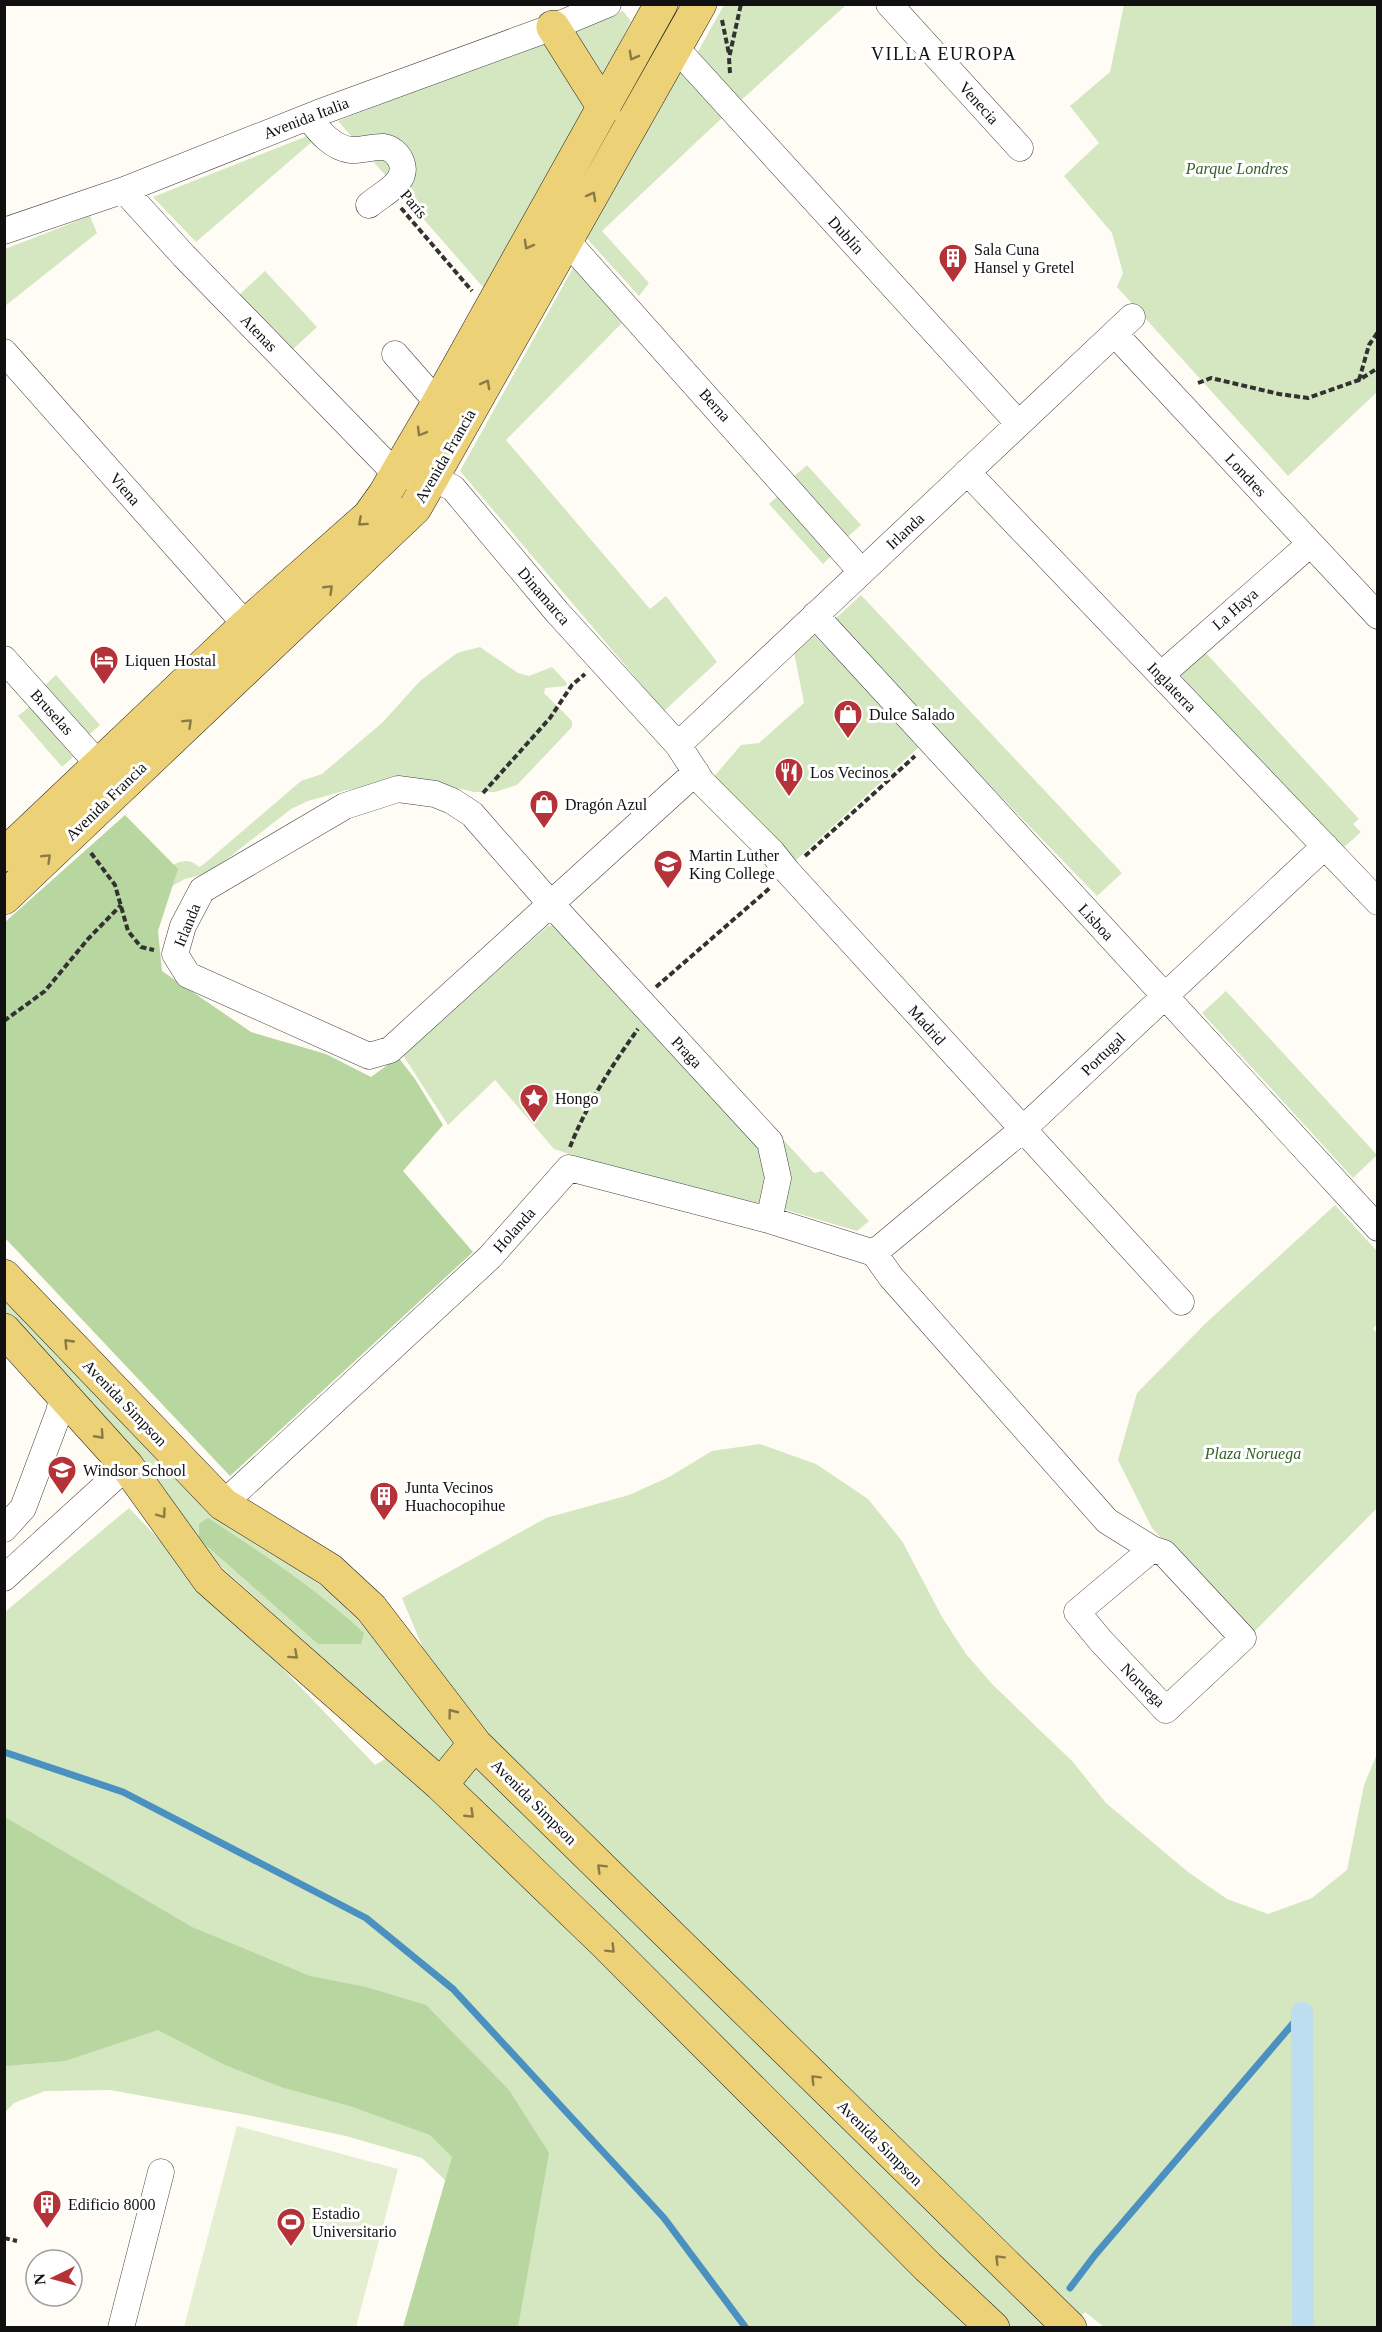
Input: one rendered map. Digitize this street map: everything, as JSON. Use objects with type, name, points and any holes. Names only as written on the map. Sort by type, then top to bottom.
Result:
[{"type":"main road","name":"Avenida Francia","points":[[4,855],[246,625],[369,516],[397,475],[490,312],[661,4]]},
{"type":"main road","name":"Avenida Francia","points":[[4,898],[415,508],[675,46],[710,10]]},
{"type":"main road","points":[[553,27],[604,108]]},
{"type":"main road","name":"Avenida Simpson","points":[[4,1276],[223,1504],[330,1570],[372,1608],[476,1745],[1070,2328]]},
{"type":"main road","points":[[4,1330],[128,1466],[209,1580],[441,1785],[604,1942],[928,2267],[993,2328]]},
{"type":"main road","points":[[441,1785],[466,1753],[476,1745]]},
{"type":"street","name":"Avenida Italia","points":[[4,231],[124,190],[308,117],[553,27],[608,4]]},
{"type":"street","name":"Venecia","points":[[889,4],[1020,148]]},
{"type":"street","name":"Dublín","points":[[675,46],[1018,423]]},
{"type":"street","points":[[308,117],[322,136],[335,144],[351,150],[376,146],[388,148],[399,156],[404,168],[401,180],[378,198]]},
{"type":"street","name":"Atenas","points":[[124,190],[184,256],[397,475]]},
{"type":"street","name":"Berna","points":[[567,241],[861,571]]},
{"type":"street","name":"Irlanda","points":[[678,745],[1123,325]]},
{"type":"street","name":"Londres","points":[[1123,325],[1310,544],[1377,616]]},
{"type":"street","name":"Viena","points":[[4,352],[246,625]]},
{"type":"street","points":[[395,354],[438,403]]},
{"type":"street","name":"Inglaterra","points":[[968,472],[1377,902]]},
{"type":"street","name":"Dinamarca","points":[[397,475],[433,478],[453,488],[557,612],[678,745]]},
{"type":"street","name":"La Haya","points":[[1161,675],[1310,544]]},
{"type":"street","name":"Lisboa","points":[[815,615],[1377,1228]]},
{"type":"street","name":"Bruselas","points":[[4,659],[100,766]]},
{"type":"street","name":"Madrid","points":[[678,745],[702,782],[772,852],[1180,1302]]},
{"type":"street","name":"Irlanda","points":[[550,903],[472,814],[435,794],[398,789],[345,806],[202,890],[183,926],[175,954],[188,975],[369,1056],[390,1050],[696,772]]},
{"type":"street","name":"Portugal","points":[[874,1253],[1023,1131],[1325,846]]},
{"type":"street","name":"Praga","points":[[550,903],[770,1142],[778,1178],[768,1220]]},
{"type":"street","points":[[561,1177],[569,1168],[768,1220],[874,1253]]},
{"type":"street","name":"Holanda","points":[[223,1504],[490,1257],[561,1177]]},
{"type":"street","name":"Noruega","points":[[874,1253],[891,1277],[1107,1521],[1152,1550],[1164,1553],[1243,1638],[1166,1710],[1077,1612],[1152,1550]]},
{"type":"street","points":[[4,1529],[23,1508],[59,1412],[63,1394]]},
{"type":"street","points":[[4,1578],[128,1466]]},
{"type":"street","points":[[121,2328],[161,2172]]},
{"type":"path","points":[[732,110],[729,58],[741,4]]},
{"type":"path","points":[[710,10],[729,58]]},
{"type":"path","name":"París","points":[[378,198],[490,312]]},
{"type":"path","points":[[1359,381],[1369,345],[1377,332]]},
{"type":"path","points":[[1198,383],[1211,378],[1279,394],[1308,398],[1359,381],[1377,368]]},
{"type":"path","points":[[464,809],[491,787],[550,718],[572,685],[587,672]]},
{"type":"path","points":[[89,851],[100,862],[115,885],[129,932],[141,947],[175,954]]},
{"type":"path","points":[[4,1021],[45,991],[88,939],[122,905]]},
{"type":"path","points":[[561,1177],[575,1134],[621,1053],[650,1012]]},
{"type":"path","points":[[4,2238],[17,2241]]},
{"type":"green space","points":[[724,5],[846,5],[736,105],[696,55]]},
{"type":"green space","name":"Parque Londres","points":[[1124,5],[1377,5],[1377,392],[1288,476],[1117,287],[1123,273],[1112,233],[1064,176],[1099,143],[1070,106],[1110,72]]},
{"type":"green space","points":[[623,11],[631,21],[489,294],[338,121]]},
{"type":"green space","points":[[674,70],[684,73],[724,116],[602,231],[649,283],[639,296],[580,231]]},
{"type":"green space","points":[[310,135],[314,140],[196,242],[153,197]]},
{"type":"green space","points":[[90,216],[97,233],[5,306],[5,249]]},
{"type":"green space","points":[[574,266],[622,323],[506,440],[650,609],[666,596],[717,662],[664,711],[460,471]]},
{"type":"green space","points":[[265,271],[317,327],[290,352],[238,296]]},
{"type":"green space","points":[[807,465],[861,525],[845,539],[791,479]]},
{"type":"green space","points":[[780,494],[833,554],[823,564],[769,504]]},
{"type":"green space","points":[[861,595],[1122,873],[1097,896],[832,622]]},
{"type":"green space","points":[[813,634],[921,745],[795,861],[712,779],[741,745],[759,743],[804,703],[794,652]]},
{"type":"green space","points":[[480,647],[518,673],[529,676],[552,667],[567,683],[566,686],[545,688],[544,693],[572,721],[572,727],[517,785],[495,792],[474,792],[435,783],[406,780],[347,790],[308,801],[291,809],[209,873],[185,879],[159,893],[4,1150],[156,877],[182,861],[188,861],[199,867],[204,864],[301,781],[322,774],[383,722],[420,681],[457,653]]},
{"type":"green space","points":[[1205,652],[1359,819],[1353,824],[1361,832],[1341,850],[1180,675]]},
{"type":"green space","points":[[56,675],[100,725],[83,740],[39,691]]},
{"type":"green space","points":[[30,706],[73,757],[62,767],[18,716]]},
{"type":"green space","points":[[125,815],[178,869],[158,931],[162,971],[251,1032],[326,1054],[371,1077],[398,1057],[415,1079],[443,1125],[403,1171],[473,1252],[230,1476],[5,1238],[4,923]]},
{"type":"green space","points":[[557,925],[765,1148],[771,1166],[761,1204],[594,1162],[554,1149],[495,1080],[448,1125],[403,1055],[548,926]]},
{"type":"green space","points":[[1226,991],[1377,1155],[1353,1178],[1202,1013]]},
{"type":"green space","points":[[652,997],[814,1173],[822,1171],[869,1221],[857,1231],[783,1209],[785,1179]]},
{"type":"green space","name":"Plaza Noruega","points":[[1335,1205],[1377,1251],[1377,1324],[1373,1329],[1378,1334],[1377,1508],[1251,1635],[1152,1528],[1118,1460],[1137,1393],[1206,1323]]},
{"type":"green space","points":[[5,1287],[262,1543],[327,1590],[376,1637],[425,1653],[402,1598],[546,1518],[629,1495],[669,1477],[712,1451],[760,1444],[816,1464],[868,1499],[902,1541],[942,1617],[966,1654],[993,1685],[1072,1761],[1106,1803],[1188,1872],[1227,1899],[1268,1914],[1312,1898],[1347,1870],[1364,1785],[1377,1754],[1377,2327],[1104,2327],[1085,2312],[1071,2328],[424,2327],[448,2183],[422,2158],[346,2136],[110,2090],[45,2091],[14,2103],[5,2112],[5,1612],[129,1508],[375,1765],[415,1741],[196,1544],[134,1454],[5,1311]]},
{"type":"green space","points":[[208,1518],[327,1601],[364,1633],[361,1644],[318,1644],[199,1539],[199,1524]]},
{"type":"green space","points":[[5,1817],[192,1927],[310,1976],[366,1987],[426,2005],[509,2090],[549,2153],[518,2327],[403,2327],[452,2157],[430,2135],[353,2107],[281,2087],[225,2065],[158,2030],[65,2061],[5,2066]]},
{"type":"green space","name":"Estadio Universitario","points":[[237,2126],[398,2169],[356,2327],[184,2327]]},
{"type":"waterway","points":[[4,1752],[123,1792],[366,1918],[453,1989],[664,2218],[746,2328]]},
{"type":"waterway","points":[[1070,2288],[1095,2255],[1302,2013]]},
{"type":"waterway","points":[[1302,2013],[1303,2328]]},
{"type":"place","name":"Sala Cuna Hansel y Gretel","points":[[953,284]]},
{"type":"place","name":"Liquen Hostal","points":[[104,686]]},
{"type":"place","name":"Dulce Salado","points":[[848,740]]},
{"type":"place","name":"Los Vecinos","points":[[789,798]]},
{"type":"place","name":"Dragón Azul","points":[[544,830]]},
{"type":"place","name":"Martin Luther King College","points":[[668,890]]},
{"type":"place","name":"Hongo","points":[[534,1124]]},
{"type":"place","name":"Windsor School","points":[[62,1496]]},
{"type":"place","name":"Junta Vecinos Huachocopihue","points":[[384,1522]]},
{"type":"place","name":"Edificio 8000","points":[[47,2230]]},
{"type":"place","name":"Estadio Universitario","points":[[291,2248]]},
{"type":"district","name":"VILLA EUROPA","points":[[944,54]]}]
